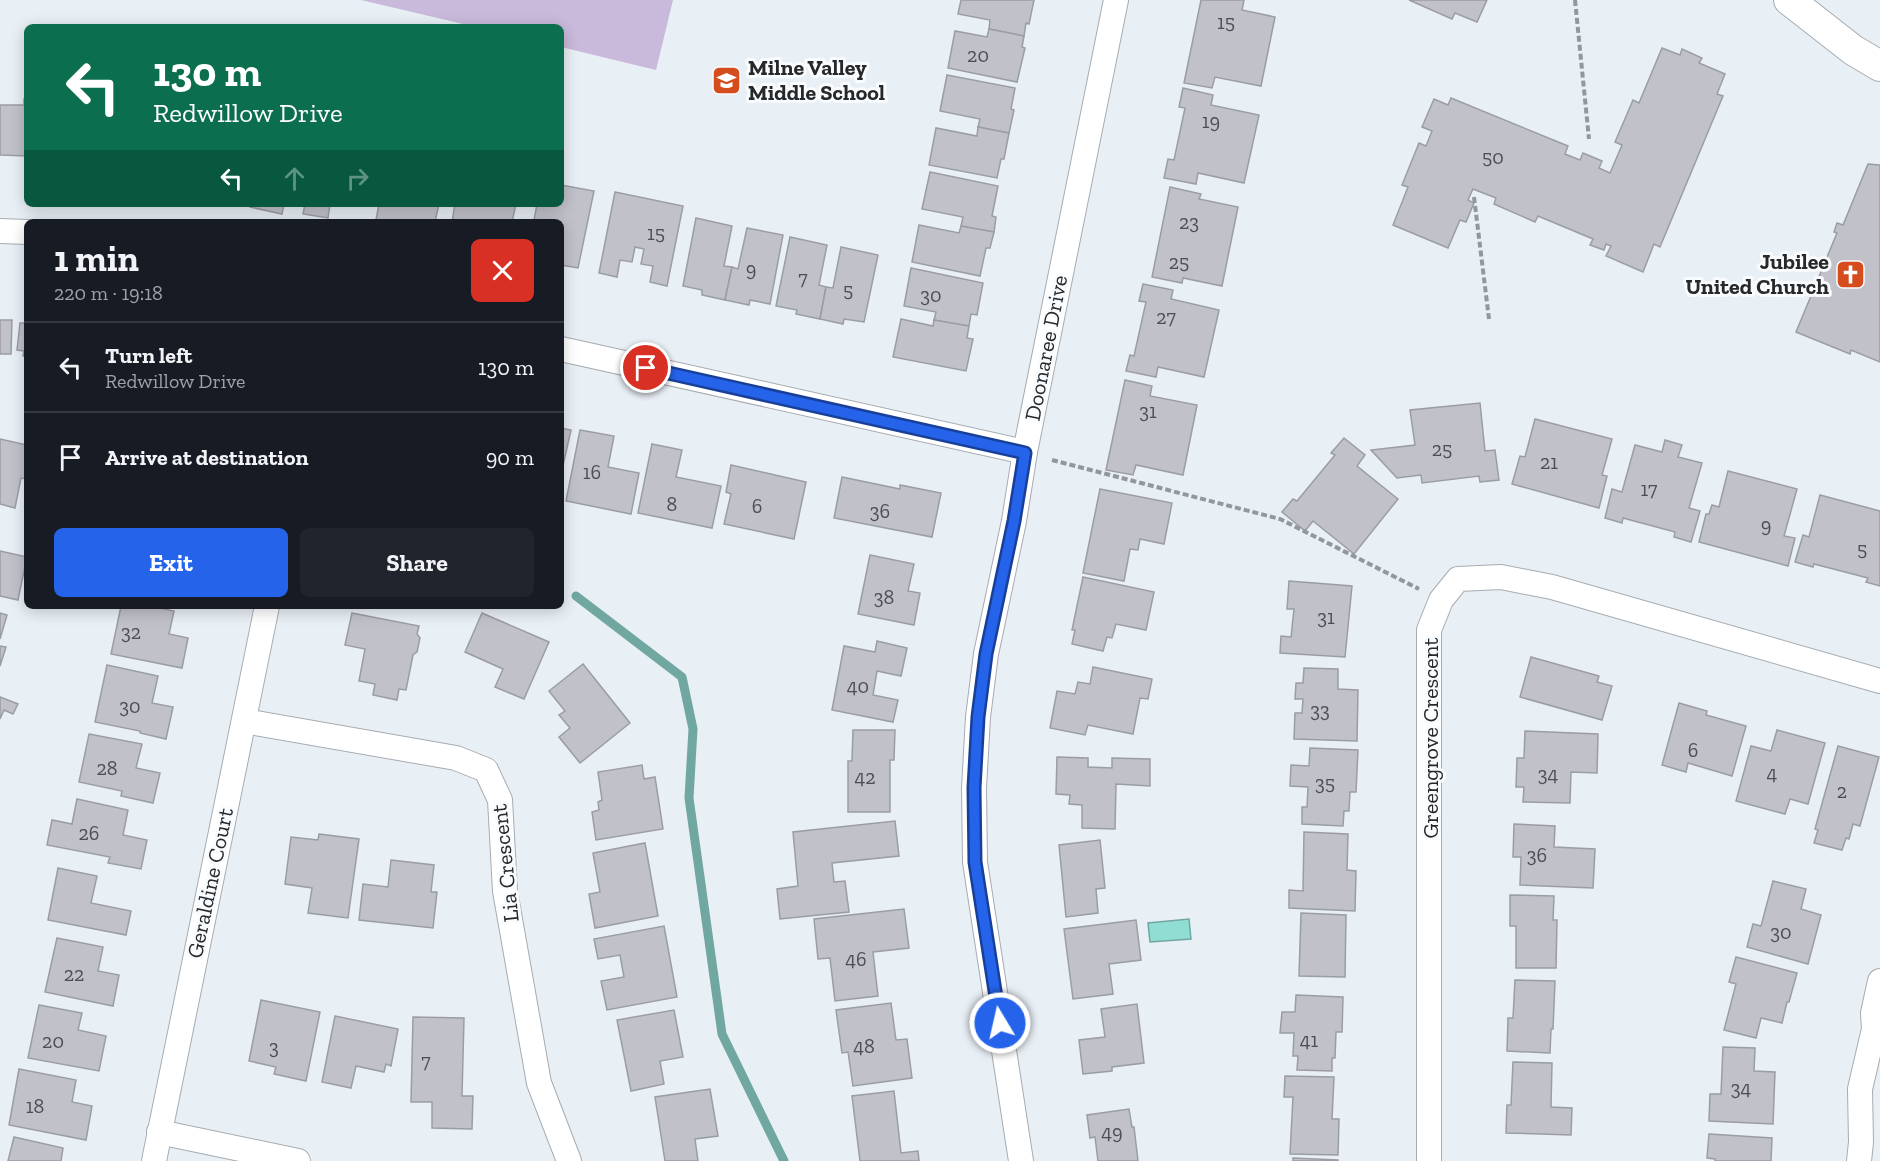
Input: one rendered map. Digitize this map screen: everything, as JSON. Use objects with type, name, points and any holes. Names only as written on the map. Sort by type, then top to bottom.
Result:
[{"type":"street","name":"Doonaree Drive","points":[[1021,1161],[975,862],[974,788],[978,717],[986,654],[1116,0]]},
{"type":"street","points":[[1789,0],[1853,50],[1880,66]]},
{"type":"street","points":[[0,231],[24,232]]},
{"type":"street","points":[[564,350],[1025,453]]},
{"type":"street","name":"Greengrove Crescent","points":[[1429,1161],[1429,630],[1441,600],[1458,579],[1500,577],[1552,586],[1880,681]]},
{"type":"street","name":"Geraldine Court","points":[[154,1161],[266,609]]},
{"type":"street","name":"Lia Crescent","points":[[244,721],[456,758],[486,770],[500,800],[504,838],[505,891],[539,1083],[569,1161]]},
{"type":"street","points":[[1859,1161],[1860,1089],[1874,1029],[1873,1013],[1880,981]]},
{"type":"street","points":[[159,1132],[298,1161]]},
{"type":"path","points":[[1575,0],[1588,140]]},
{"type":"path","points":[[1474,197],[1489,319]]},
{"type":"path","points":[[1025,453],[1280,519],[1441,600]]},
{"type":"shaded area","points":[[361,0],[673,0],[656,70],[564,48],[564,24],[463,24]]},
{"type":"shaded area","points":[[1189,919],[1191,939],[1150,942],[1148,923]]},
{"type":"building","points":[[961,0],[1034,0],[1024,36],[989,29],[990,20],[958,14]]},
{"type":"building","points":[[1201,0],[1244,0],[1242,10],[1275,17],[1261,86],[1215,77],[1212,88],[1184,83]]},
{"type":"building","points":[[1409,0],[1487,0],[1477,22],[1455,13],[1452,19]]},
{"type":"building","points":[[989,29],[1024,36],[1022,47],[1025,48],[1017,82],[948,68],[955,31],[987,37]]},
{"type":"building","points":[[1662,48],[1680,55],[1682,49],[1702,58],[1699,63],[1725,74],[1717,94],[1723,96],[1660,247],[1654,244],[1643,272],[1606,256],[1611,246],[1606,244],[1604,250],[1590,245],[1593,239],[1538,216],[1535,222],[1494,204],[1496,198],[1473,189],[1468,200],[1474,203],[1466,222],[1460,220],[1448,248],[1393,225],[1408,187],[1402,185],[1419,143],[1426,146],[1432,131],[1422,127],[1434,99],[1448,105],[1451,98],[1568,146],[1565,154],[1580,160],[1583,153],[1602,161],[1599,168],[1610,173],[1622,145],[1615,142],[1633,100],[1639,103]]},
{"type":"building","points":[[947,75],[1015,88],[1011,109],[1014,110],[1009,133],[978,127],[980,119],[940,111]]},
{"type":"building","points":[[1183,88],[1213,95],[1211,105],[1259,115],[1244,183],[1198,173],[1196,184],[1164,178],[1168,159],[1174,160],[1185,108],[1179,107]]},
{"type":"building","points":[[0,105],[24,105],[24,156],[0,155]]},
{"type":"building","points":[[978,127],[1009,133],[1004,159],[1001,159],[997,178],[929,165],[936,128],[977,136]]},
{"type":"building","name":"Jubilee United Church","points":[[1868,164],[1880,165],[1880,362],[1851,350],[1850,354],[1796,332],[1837,233],[1834,232],[1837,223],[1843,225]]},
{"type":"building","points":[[930,172],[998,186],[992,216],[996,217],[994,232],[961,226],[963,217],[922,209]]},
{"type":"building","points":[[564,186],[594,191],[578,268],[564,266],[564,219],[534,219],[536,207],[564,207]]},
{"type":"building","points":[[1170,187],[1201,194],[1199,199],[1238,207],[1222,286],[1183,278],[1182,283],[1152,277]]},
{"type":"building","points":[[615,192],[683,206],[667,286],[650,282],[653,266],[641,264],[644,249],[635,247],[632,262],[620,260],[617,277],[599,273]]},
{"type":"building","points":[[250,207],[283,207],[282,214]]},
{"type":"building","points":[[304,207],[330,207],[328,218],[303,214]]},
{"type":"building","points":[[378,207],[438,207],[436,219],[376,219]]},
{"type":"building","points":[[454,207],[515,207],[513,219],[452,219]]},
{"type":"building","points":[[696,218],[732,226],[724,266],[732,267],[725,300],[702,295],[702,290],[683,286]]},
{"type":"building","points":[[919,225],[959,233],[961,226],[994,232],[990,248],[986,248],[980,276],[912,262]]},
{"type":"building","points":[[747,228],[783,235],[770,304],[750,300],[749,305],[725,300],[732,267],[738,269]]},
{"type":"building","points":[[790,237],[827,245],[819,285],[826,287],[820,319],[796,314],[797,310],[776,306]]},
{"type":"building","points":[[841,247],[878,255],[864,322],[844,319],[843,324],[820,319],[826,287],[833,288]]},
{"type":"building","points":[[911,268],[983,283],[977,315],[971,314],[969,326],[934,320],[936,312],[904,306]]},
{"type":"building","points":[[1143,284],[1173,290],[1171,299],[1219,310],[1204,377],[1158,367],[1156,377],[1126,371],[1130,355],[1134,356],[1146,302],[1139,301]]},
{"type":"building","points":[[901,319],[933,326],[934,320],[969,326],[967,338],[973,339],[966,371],[893,357]]},
{"type":"building","points":[[0,320],[12,320],[11,354],[0,354]]},
{"type":"building","points":[[20,323],[24,323],[24,351],[17,350]]},
{"type":"building","points":[[1125,380],[1152,386],[1150,396],[1197,405],[1183,475],[1136,465],[1133,475],[1106,470]]},
{"type":"building","points":[[1480,403],[1485,451],[1495,450],[1499,480],[1480,482],[1479,476],[1422,483],[1421,475],[1397,478],[1371,450],[1415,445],[1410,410]]},
{"type":"building","points":[[1535,419],[1612,439],[1602,475],[1607,476],[1599,508],[1512,484],[1520,456],[1525,457]]},
{"type":"building","points":[[564,429],[571,430],[564,461]]},
{"type":"building","points":[[580,430],[614,436],[608,467],[639,473],[631,514],[566,501]]},
{"type":"building","points":[[1344,438],[1365,455],[1357,466],[1398,499],[1354,554],[1313,521],[1305,531],[1282,512],[1293,499],[1297,501],[1335,455],[1331,453]]},
{"type":"building","points":[[0,439],[24,444],[24,478],[21,478],[15,508],[0,504]]},
{"type":"building","points":[[1665,440],[1682,445],[1678,457],[1702,463],[1689,508],[1700,511],[1691,542],[1674,537],[1675,532],[1623,518],[1622,523],[1605,518],[1612,489],[1622,492],[1635,445],[1662,452]]},
{"type":"building","points":[[652,444],[682,450],[676,477],[721,486],[712,528],[638,513]]},
{"type":"building","points":[[731,465],[806,482],[794,539],[724,524],[731,494],[726,492]]},
{"type":"building","points":[[1728,471],[1797,489],[1784,536],[1795,538],[1788,566],[1699,542],[1706,514],[1709,514],[1712,505],[1719,507]]},
{"type":"building","points":[[842,477],[900,489],[900,485],[941,493],[932,537],[834,518]]},
{"type":"building","points":[[1100,489],[1172,503],[1164,544],[1140,539],[1138,550],[1130,549],[1124,581],[1083,573]]},
{"type":"building","points":[[1820,495],[1880,511],[1880,586],[1866,582],[1868,578],[1814,564],[1813,567],[1795,562],[1803,535],[1809,537]]},
{"type":"building","points":[[0,551],[24,556],[24,571],[18,600],[0,596]]},
{"type":"building","points":[[870,555],[914,564],[908,591],[920,593],[914,625],[858,614]]},
{"type":"building","points":[[1083,577],[1154,592],[1146,630],[1116,624],[1112,638],[1107,637],[1103,651],[1072,644],[1075,630],[1072,630]]},
{"type":"building","points":[[1289,581],[1352,586],[1345,657],[1280,653],[1281,636],[1291,637],[1294,609],[1287,609]]},
{"type":"building","points":[[120,609],[174,611],[169,634],[188,638],[182,668],[111,654]]},
{"type":"building","points":[[0,613],[7,615],[0,639]]},
{"type":"building","points":[[352,613],[419,626],[417,634],[420,638],[417,652],[413,655],[406,690],[399,689],[397,700],[373,695],[375,684],[359,681],[365,649],[345,645]]},
{"type":"building","points":[[482,613],[549,642],[524,699],[495,687],[503,669],[465,652]]},
{"type":"building","points":[[877,641],[907,648],[901,676],[877,671],[873,695],[898,700],[893,722],[832,710],[844,646],[875,652]]},
{"type":"building","points":[[0,646],[6,647],[0,666]]},
{"type":"building","points":[[1531,657],[1599,676],[1597,682],[1612,686],[1602,720],[1520,697]]},
{"type":"building","points":[[583,664],[630,723],[580,763],[559,737],[570,728],[559,715],[565,711],[549,691]]},
{"type":"building","points":[[107,665],[158,676],[152,703],[173,707],[166,739],[95,722]]},
{"type":"building","points":[[1093,667],[1152,679],[1148,699],[1140,698],[1133,734],[1088,725],[1085,735],[1050,728],[1057,691],[1075,694],[1078,682],[1090,684]]},
{"type":"building","points":[[1304,668],[1338,669],[1338,689],[1358,690],[1357,741],[1294,739],[1295,713],[1302,713],[1303,699],[1295,699],[1296,683],[1303,683]]},
{"type":"building","points":[[0,697],[18,704],[13,714],[4,710],[0,719]]},
{"type":"building","points":[[1679,703],[1707,711],[1706,715],[1746,726],[1732,776],[1688,763],[1686,772],[1662,765]]},
{"type":"building","points":[[853,730],[895,730],[894,760],[890,760],[890,812],[848,812],[848,761],[852,761]]},
{"type":"building","points":[[1777,730],[1825,743],[1808,804],[1790,799],[1785,814],[1736,801],[1751,746],[1771,751]]},
{"type":"building","points":[[1525,731],[1598,734],[1597,773],[1571,772],[1570,803],[1523,802],[1524,787],[1516,787],[1517,758],[1524,758]]},
{"type":"building","points":[[89,734],[142,744],[136,768],[160,773],[153,803],[121,796],[122,791],[79,782]]},
{"type":"building","points":[[1838,746],[1879,757],[1860,826],[1853,824],[1849,839],[1846,838],[1842,850],[1814,843],[1818,830],[1815,829]]},
{"type":"building","points":[[1310,748],[1358,750],[1356,792],[1350,792],[1349,811],[1344,811],[1343,826],[1302,824],[1302,807],[1307,807],[1308,787],[1290,786],[1291,765],[1309,766]]},
{"type":"building","points":[[1057,757],[1088,758],[1088,767],[1112,768],[1112,758],[1150,759],[1150,786],[1116,784],[1115,829],[1082,828],[1082,805],[1069,804],[1070,795],[1056,794]]},
{"type":"building","points":[[642,765],[644,779],[655,777],[663,829],[596,840],[592,812],[599,810],[598,802],[602,800],[598,772]]},
{"type":"building","points":[[77,799],[128,810],[123,835],[147,840],[141,869],[108,863],[110,857],[47,845],[52,820],[72,824]]},
{"type":"building","points":[[895,821],[899,856],[832,863],[834,882],[845,881],[849,912],[780,919],[777,889],[798,886],[793,832]]},
{"type":"building","points":[[1514,824],[1555,826],[1554,847],[1595,849],[1593,888],[1520,885],[1521,857],[1513,857]]},
{"type":"building","points":[[1304,832],[1348,834],[1347,870],[1356,871],[1355,911],[1289,908],[1289,890],[1303,891]]},
{"type":"building","points":[[319,834],[359,839],[348,918],[308,913],[312,888],[285,884],[291,837],[318,840]]},
{"type":"building","points":[[1100,840],[1105,888],[1096,889],[1098,913],[1066,917],[1059,845]]},
{"type":"building","points":[[645,843],[658,916],[595,928],[589,894],[600,892],[593,853]]},
{"type":"building","points":[[391,860],[434,865],[431,892],[437,892],[433,928],[359,920],[363,884],[388,887]]},
{"type":"building","points":[[58,868],[97,876],[91,903],[131,911],[126,935],[48,920]]},
{"type":"building","points":[[1773,881],[1806,889],[1801,909],[1821,915],[1808,964],[1747,947],[1753,924],[1761,926]]},
{"type":"building","points":[[1510,895],[1554,896],[1553,920],[1557,920],[1556,968],[1516,968],[1516,926],[1510,926]]},
{"type":"building","points":[[904,909],[909,948],[873,952],[878,996],[835,1001],[830,958],[818,959],[814,919]]},
{"type":"building","points":[[1301,913],[1346,915],[1345,977],[1299,976]]},
{"type":"building","points":[[1136,920],[1141,960],[1109,964],[1113,994],[1073,999],[1064,929]]},
{"type":"building","points":[[664,926],[677,997],[607,1010],[601,981],[624,977],[620,955],[598,959],[594,939]]},
{"type":"building","points":[[57,938],[103,947],[98,971],[119,975],[113,1006],[45,992]]},
{"type":"building","points":[[1736,957],[1797,973],[1782,1023],[1761,1018],[1756,1038],[1724,1030],[1736,984],[1729,982]]},
{"type":"building","points":[[1515,980],[1555,981],[1550,1053],[1507,1051],[1508,1018],[1513,1018]]},
{"type":"building","points":[[1296,995],[1343,997],[1342,1032],[1336,1032],[1332,1071],[1297,1070],[1298,1056],[1293,1056],[1294,1033],[1280,1033],[1282,1012],[1295,1012]]},
{"type":"building","points":[[261,1000],[320,1012],[306,1081],[274,1074],[276,1067],[249,1061]]},
{"type":"building","points":[[891,1003],[896,1040],[907,1039],[912,1078],[853,1086],[848,1052],[842,1053],[836,1010]]},
{"type":"building","points":[[1137,1004],[1144,1063],[1112,1067],[1112,1071],[1083,1074],[1079,1040],[1105,1037],[1101,1009]]},
{"type":"building","points":[[39,1005],[82,1013],[78,1030],[106,1036],[99,1071],[28,1058]]},
{"type":"building","points":[[674,1010],[683,1057],[660,1061],[664,1084],[631,1091],[617,1020]]},
{"type":"building","points":[[335,1016],[398,1029],[391,1066],[386,1064],[384,1072],[356,1066],[351,1088],[322,1082]]},
{"type":"building","points":[[413,1017],[464,1018],[462,1096],[473,1096],[472,1129],[432,1128],[432,1102],[411,1102]]},
{"type":"building","points":[[1723,1047],[1755,1048],[1754,1071],[1775,1072],[1773,1124],[1709,1121],[1710,1094],[1721,1094]]},
{"type":"building","points":[[1513,1062],[1552,1063],[1551,1107],[1572,1108],[1571,1135],[1506,1133],[1507,1105],[1511,1105]]},
{"type":"building","points":[[19,1069],[76,1080],[72,1102],[92,1106],[86,1140],[9,1125]]},
{"type":"building","points":[[1285,1076],[1334,1077],[1332,1119],[1339,1119],[1338,1155],[1290,1154],[1293,1097],[1284,1097]]},
{"type":"building","points":[[710,1089],[718,1136],[695,1139],[698,1161],[665,1161],[655,1097]]},
{"type":"building","points":[[894,1091],[901,1153],[918,1151],[919,1161],[860,1161],[852,1096]]},
{"type":"building","points":[[1129,1109],[1132,1127],[1134,1127],[1138,1161],[1098,1161],[1095,1137],[1090,1138],[1087,1115]]},
{"type":"building","points":[[1709,1134],[1772,1138],[1771,1161],[1715,1161],[1715,1159],[1707,1158]]},
{"type":"building","points":[[14,1137],[63,1148],[61,1161],[8,1161]]},
{"type":"building","points":[[1293,1158],[1338,1160],[1338,1161],[1293,1161]]},
{"type":"waterway","points":[[576,596],[682,677],[693,729],[689,798],[722,1034],[784,1161]]},
{"type":"place","name":"Milne Valley Middle School","points":[[727,80]]},
{"type":"place","name":"Jubilee United Church","points":[[1850,274]]},
{"type":"route","points":[[646,368],[1025,453],[1014,521],[986,654],[978,717],[974,788],[975,862],[1000,1023]]}]
